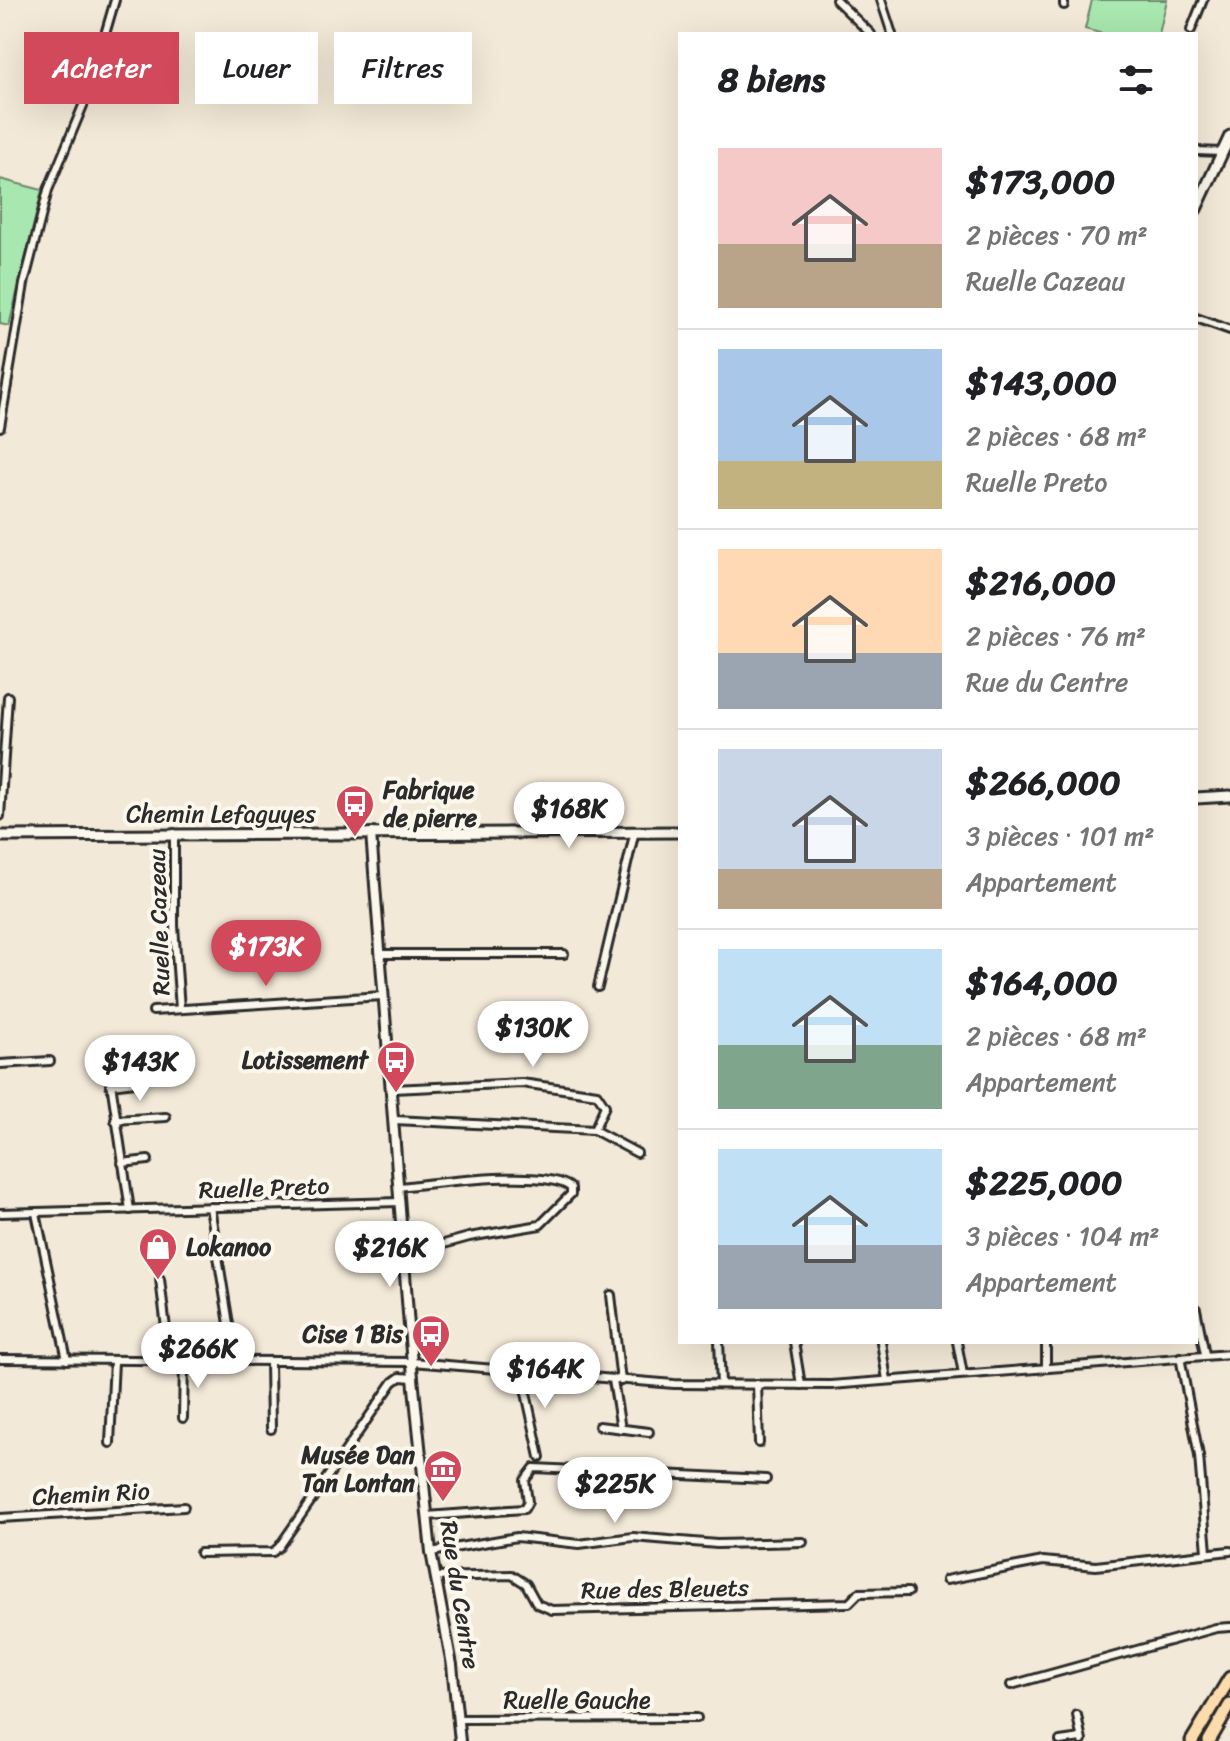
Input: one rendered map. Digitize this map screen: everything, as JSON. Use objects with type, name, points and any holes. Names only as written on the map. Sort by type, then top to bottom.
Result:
[{"type":"highway","points":[[1192,1741],[1230,1678]]},
{"type":"highway","points":[[1209,1741],[1230,1705]]},
{"type":"main road","points":[[1198,205],[1230,138]]},
{"type":"main road","points":[[1198,798],[1230,796]]},
{"type":"main road","name":"Chemin Lefaguyes","points":[[0,836],[174,833],[634,835],[678,832]]},
{"type":"street","points":[[0,427],[24,284],[48,190],[87,96],[115,0]]},
{"type":"street","points":[[836,0],[869,32]]},
{"type":"street","points":[[881,0],[891,32]]},
{"type":"street","points":[[1191,30],[1203,0]]},
{"type":"street","points":[[1198,151],[1222,152]]},
{"type":"street","points":[[1198,319],[1230,330]]},
{"type":"street","points":[[0,816],[8,697]]},
{"type":"street","name":"Ruelle Cazeau","points":[[174,833],[174,926],[180,1009]]},
{"type":"street","name":"Rue du Centre","points":[[371,833],[413,1378],[431,1552],[452,1665],[460,1741]]},
{"type":"street","points":[[598,987],[634,835]]},
{"type":"street","points":[[378,954],[564,954]]},
{"type":"street","name":"Ruelle Cazeau","points":[[153,1011],[382,996]]},
{"type":"street","points":[[105,1043],[130,1210]]},
{"type":"street","points":[[0,1064],[50,1061]]},
{"type":"street","points":[[110,1085],[135,1082]]},
{"type":"street","points":[[392,1089],[522,1083],[597,1094],[605,1106],[594,1130]]},
{"type":"street","points":[[115,1120],[166,1117]]},
{"type":"street","points":[[395,1120],[594,1130],[637,1153]]},
{"type":"street","points":[[122,1163],[148,1160]]},
{"type":"street","points":[[398,1187],[498,1179],[561,1181],[571,1188],[571,1194],[540,1225],[469,1237],[404,1255]]},
{"type":"street","name":"Ruelle Preto","points":[[0,1213],[400,1202]]},
{"type":"street","points":[[210,1207],[235,1361]]},
{"type":"street","points":[[36,1213],[67,1360]]},
{"type":"street","points":[[160,1279],[170,1361]]},
{"type":"street","points":[[611,1295],[621,1429]]},
{"type":"street","points":[[1198,1319],[1205,1354]]},
{"type":"street","points":[[719,1344],[721,1384]]},
{"type":"street","points":[[794,1344],[801,1385]]},
{"type":"street","points":[[881,1344],[887,1380]]},
{"type":"street","points":[[957,1344],[963,1374]]},
{"type":"street","points":[[1046,1344],[1046,1367]]},
{"type":"street","points":[[0,1359],[412,1362],[617,1380],[801,1385],[1230,1354]]},
{"type":"street","points":[[1180,1357],[1199,1456],[1207,1552]]},
{"type":"street","points":[[110,1443],[114,1361]]},
{"type":"street","points":[[270,1361],[271,1429]]},
{"type":"street","points":[[183,1418],[184,1362]]},
{"type":"street","points":[[521,1370],[540,1457]]},
{"type":"street","points":[[200,1553],[273,1552],[393,1382],[400,1377],[413,1378]]},
{"type":"street","points":[[757,1384],[759,1443]]},
{"type":"street","points":[[599,1426],[649,1432]]},
{"type":"street","points":[[427,1516],[524,1509],[528,1502],[525,1480],[534,1468],[766,1479]]},
{"type":"street","name":"Chemin Rio","points":[[0,1518],[184,1507]]},
{"type":"street","points":[[431,1552],[517,1537],[579,1544],[633,1537],[717,1544],[803,1542]]},
{"type":"street","points":[[946,1580],[1043,1561],[1096,1566],[1230,1551]]},
{"type":"street","name":"Rue des Bleuets","points":[[435,1577],[512,1575],[526,1584],[537,1604],[552,1610],[849,1603],[859,1593],[908,1592]]},
{"type":"street","points":[[1011,1685],[1216,1628],[1230,1627]]},
{"type":"street","points":[[1060,1741],[1082,1740],[1077,1715]]},
{"type":"street","name":"Ruelle Gauche","points":[[458,1719],[697,1718]]},
{"type":"green space","points":[[1092,0],[1167,0],[1159,32],[1096,32],[1085,29]]},
{"type":"green space","points":[[0,179],[42,190],[9,326],[0,324]]},
{"type":"place","name":"Fabrique de pierre","points":[[355,838]]},
{"type":"place","name":"Lotissement","points":[[396,1094]]},
{"type":"place","name":"Lokanoo","points":[[158,1281]]},
{"type":"place","name":"Cise 1 Bis","points":[[431,1368]]},
{"type":"place","name":"Musée Dan Tan Lontan","points":[[443,1503]]}]
